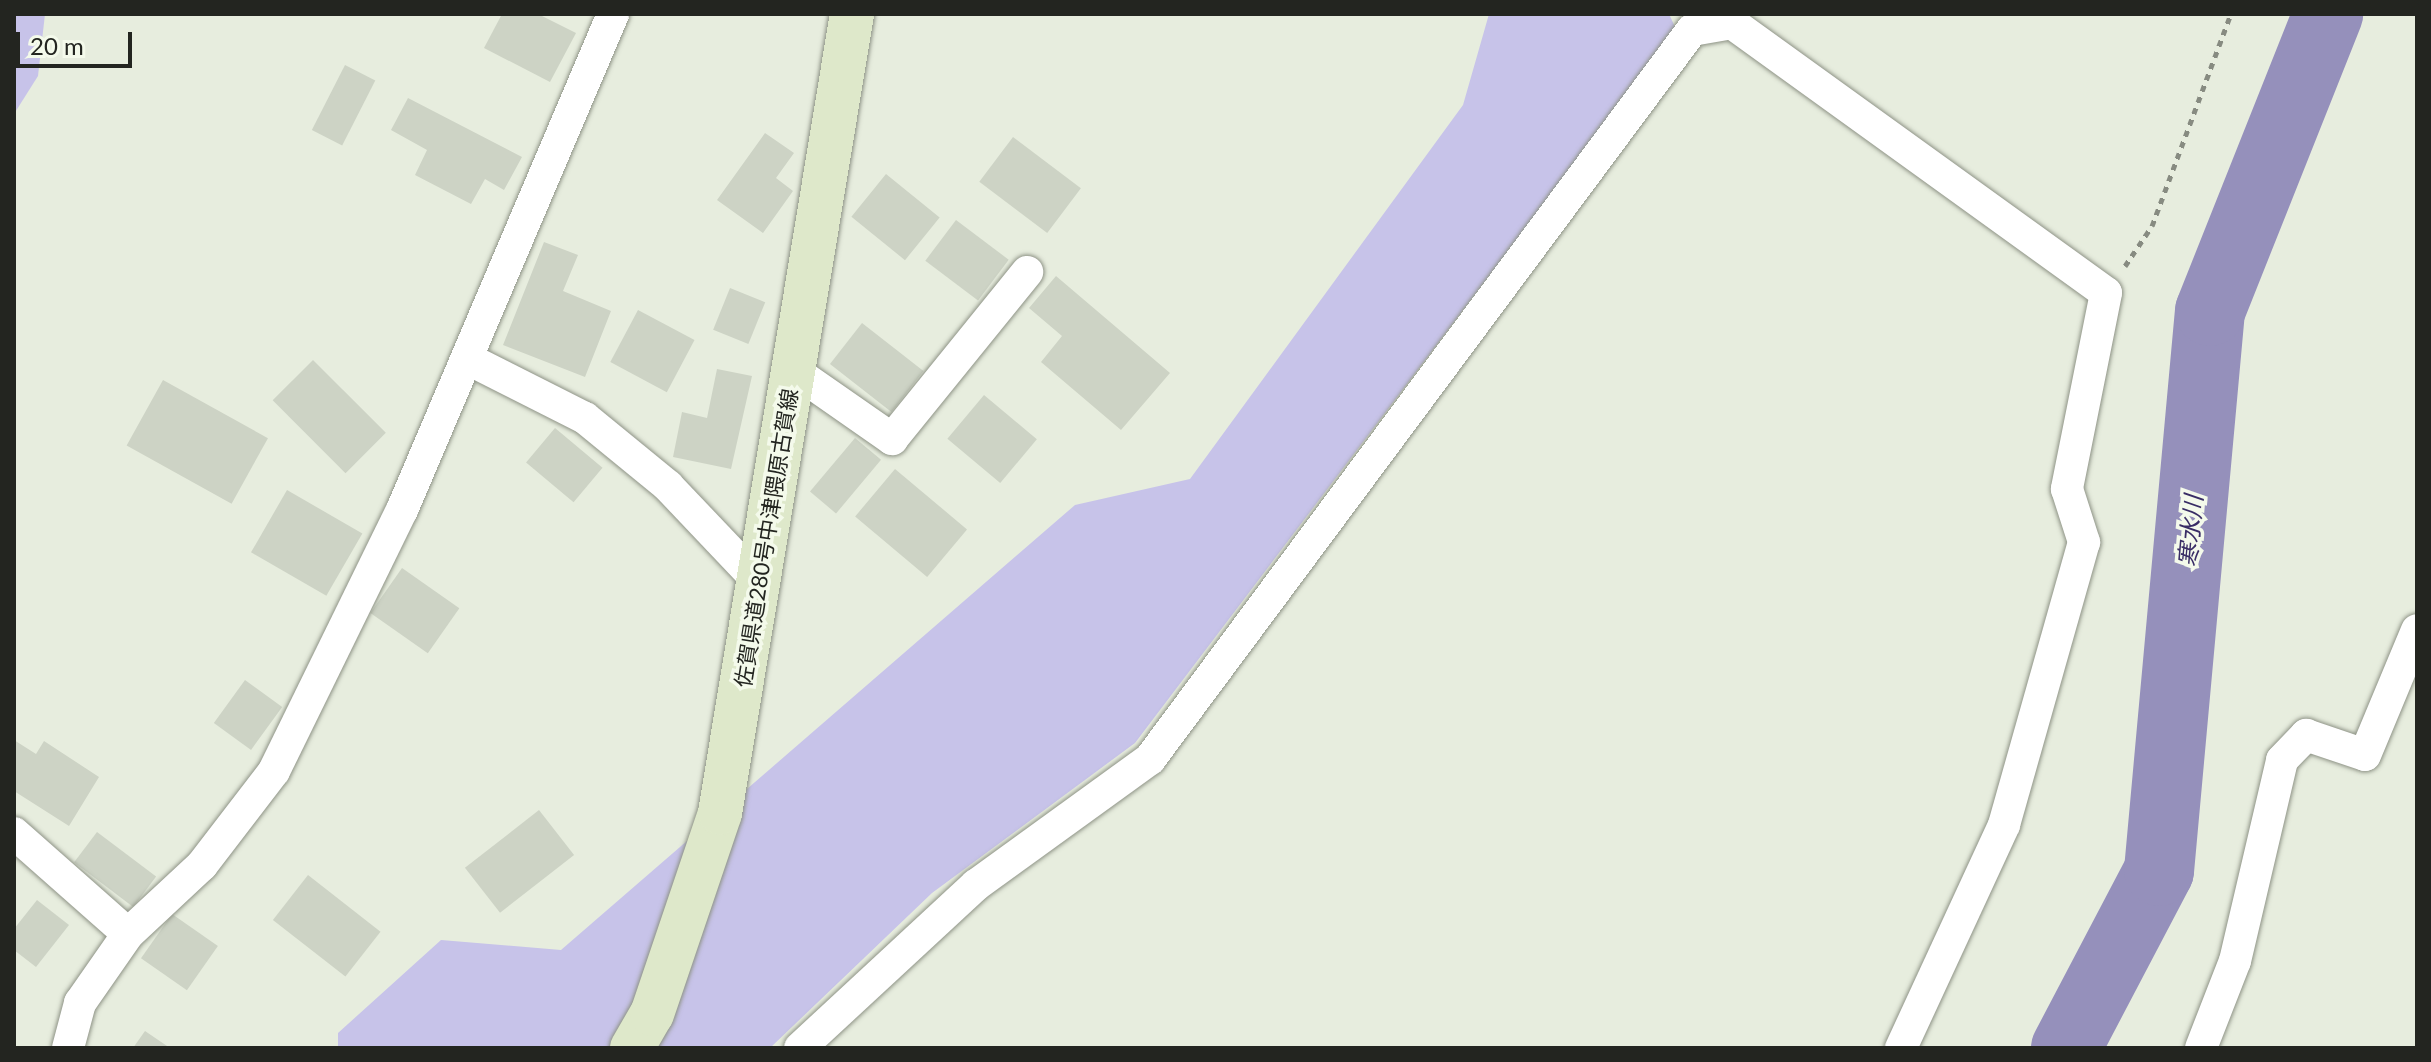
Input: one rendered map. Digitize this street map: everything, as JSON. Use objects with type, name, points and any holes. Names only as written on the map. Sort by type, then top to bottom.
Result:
[{"type":"main road","name":"佐賀県道280号中津隈原古賀線","points":[[632,1048],[652,1014],[720,813],[852,14]]},
{"type":"street","points":[[68,1048],[80,1003],[128,934],[202,865],[274,771],[468,359],[613,14]]},
{"type":"street","points":[[800,1048],[976,885],[1150,759],[1692,30],[1732,23],[2106,293],[2067,489],[2084,542],[2004,825],[1901,1048]]},
{"type":"street","points":[[793,370],[892,439],[1027,272]]},
{"type":"street","points":[[468,359],[585,418],[668,486],[758,581]]},
{"type":"street","points":[[2201,1048],[2235,961],[2282,760],[2306,735],[2365,755],[2417,630]]},
{"type":"street","points":[[14,833],[128,934]]},
{"type":"path","points":[[2106,293],[2152,226],[2231,14]]},
{"type":"shaded area","points":[[14,14],[45,14],[38,76],[14,114]]},
{"type":"shaded area","points":[[1489,14],[1669,14],[1676,29],[1135,743],[932,893],[770,1048],[338,1048],[338,1033],[441,940],[561,950],[1075,505],[1190,479],[1463,105]]},
{"type":"building","points":[[502,14],[538,14],[576,33],[550,82],[484,48]]},
{"type":"building","points":[[345,65],[375,80],[342,145],[312,130]]},
{"type":"building","points":[[408,98],[522,157],[504,190],[485,179],[471,204],[415,175],[427,150],[391,130]]},
{"type":"building","points":[[765,133],[794,153],[776,178],[793,191],[763,233],[717,200]]},
{"type":"building","points":[[1013,137],[1081,188],[1047,233],[979,182]]},
{"type":"building","points":[[886,174],[940,217],[905,260],[851,217]]},
{"type":"building","points":[[956,220],[1009,260],[978,300],[925,261]]},
{"type":"building","points":[[544,242],[578,255],[563,291],[611,311],[585,377],[503,345]]},
{"type":"building","points":[[1056,276],[1170,373],[1121,430],[1041,362],[1062,336],[1029,308]]},
{"type":"building","points":[[730,288],[765,302],[748,344],[713,330]]},
{"type":"building","points":[[638,310],[695,340],[667,392],[610,362]]},
{"type":"building","points":[[862,323],[923,371],[891,412],[830,364]]},
{"type":"building","points":[[313,360],[386,433],[346,473],[273,400]]},
{"type":"building","points":[[717,369],[752,376],[731,469],[673,457],[682,412],[707,418]]},
{"type":"building","points":[[163,380],[268,438],[232,504],[127,446]]},
{"type":"building","points":[[984,395],[1037,439],[1000,483],[947,439]]},
{"type":"building","points":[[555,428],[602,468],[574,502],[526,462]]},
{"type":"building","points":[[855,438],[881,460],[836,513],[810,492]]},
{"type":"building","points":[[895,469],[967,529],[927,577],[855,516]]},
{"type":"building","points":[[287,490],[362,534],[326,596],[251,552]]},
{"type":"building","points":[[402,568],[459,608],[428,653],[370,613]]},
{"type":"building","points":[[245,680],[282,707],[251,750],[214,723]]},
{"type":"building","points":[[14,740],[36,754],[44,741],[99,777],[69,826],[14,791]]},
{"type":"building","points":[[539,810],[574,855],[500,913],[465,868]]},
{"type":"building","points":[[97,832],[156,877],[133,907],[74,862]]},
{"type":"building","points":[[308,875],[380,932],[345,977],[273,920]]},
{"type":"building","points":[[37,900],[69,925],[36,967],[14,950],[14,929]]},
{"type":"building","points":[[172,914],[218,946],[187,990],[141,958]]},
{"type":"building","points":[[145,1031],[170,1048],[133,1048]]},
{"type":"waterway","name":"寒水川","points":[[2066,1048],[2159,871],[2210,311],[2328,14]]}]
